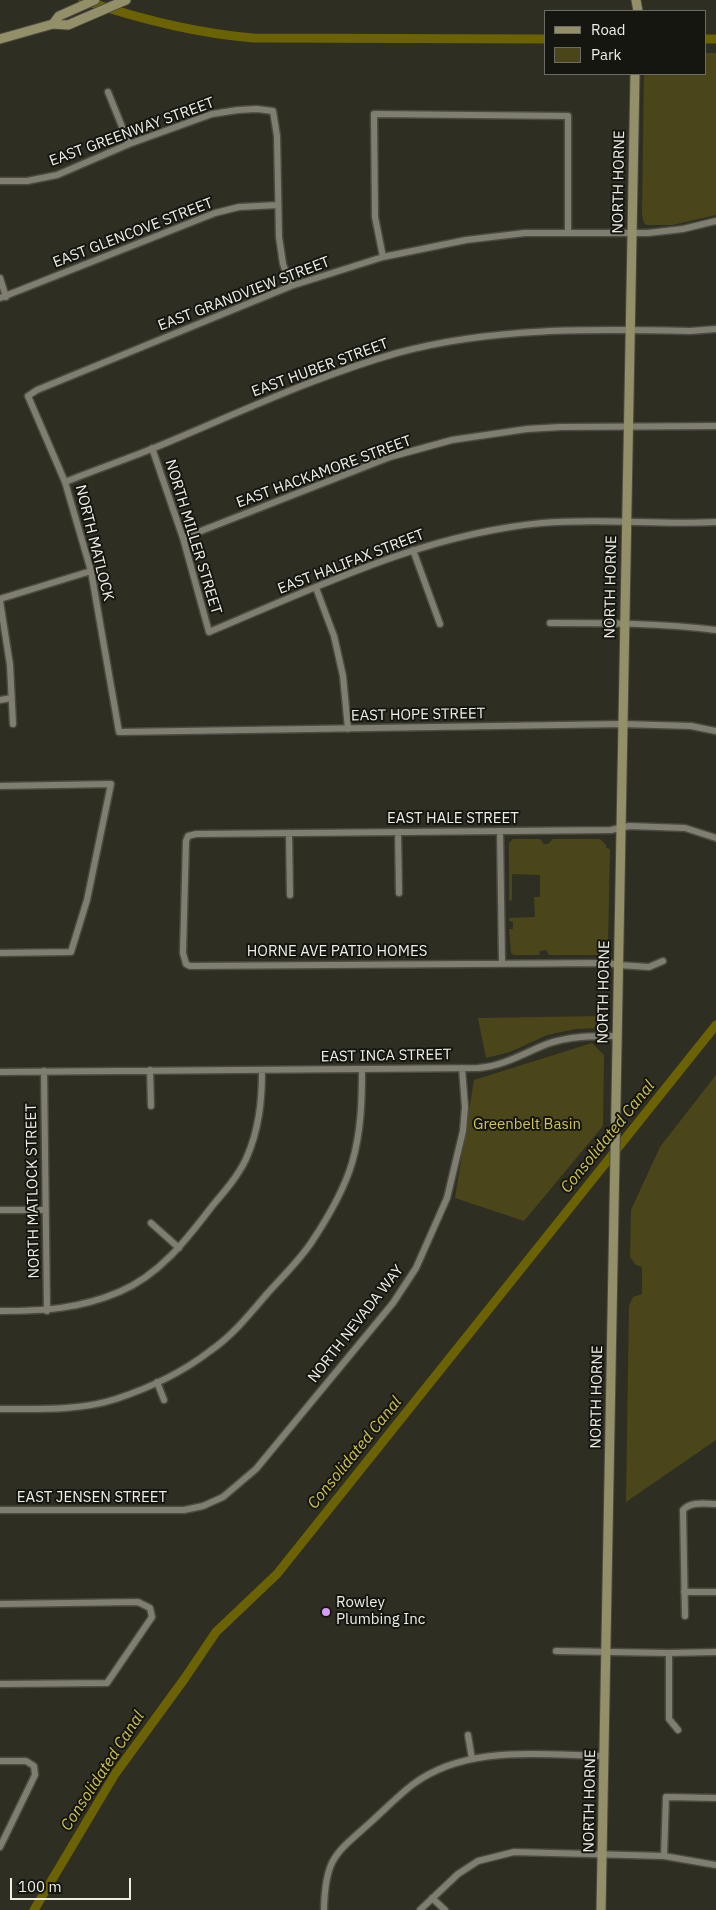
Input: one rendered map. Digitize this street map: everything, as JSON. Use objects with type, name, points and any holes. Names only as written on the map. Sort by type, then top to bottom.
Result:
[{"type":"street","points":[[53,24],[59,16],[95,0]]},
{"type":"street","points":[[0,39],[53,24],[68,25],[125,1]]},
{"type":"street","name":"NORTH HORNE","points":[[601,1910],[635,75]]},
{"type":"street","points":[[108,92],[130,144]]},
{"type":"street","name":"EAST GREENWAY STREET","points":[[0,181],[28,180],[57,175],[130,144],[212,114],[258,109],[273,111],[277,136],[278,206]]},
{"type":"street","points":[[383,256],[375,217],[374,114],[568,116],[568,232]]},
{"type":"street","points":[[278,206],[278,237],[283,264],[291,286]]},
{"type":"street","name":"EAST GLENCOVE STREET","points":[[3,297],[215,213],[239,207],[278,206]]},
{"type":"street","name":"EAST GRANDVIEW STREET","points":[[28,396],[37,390],[291,286],[383,256],[466,240],[525,233],[632,234],[683,230],[716,221]]},
{"type":"street","points":[[0,278],[3,297]]},
{"type":"street","name":"EAST HUBER STREET","points":[[65,482],[271,398],[352,367],[398,353],[464,340],[534,331],[690,331],[716,329]]},
{"type":"street","name":"NORTH MATLOCK","points":[[28,396],[65,482],[91,571],[119,732]]},
{"type":"street","name":"EAST HACKAMORE STREET","points":[[183,538],[390,457],[452,440],[527,429],[716,426]]},
{"type":"street","name":"NORTH MILLER STREET","points":[[152,448],[183,538],[209,632]]},
{"type":"street","name":"EAST HALIFAX STREET","points":[[209,632],[413,550],[474,533],[543,523],[627,522],[680,524],[716,522]]},
{"type":"street","points":[[413,550],[440,624]]},
{"type":"street","points":[[13,724],[10,665],[0,600],[91,571]]},
{"type":"street","points":[[316,588],[334,636],[343,676],[348,729]]},
{"type":"street","points":[[550,623],[690,626],[716,630]]},
{"type":"street","points":[[0,700],[11,698]]},
{"type":"street","name":"EAST HOPE STREET","points":[[119,732],[622,724],[691,726],[716,731]]},
{"type":"street","points":[[0,786],[111,784],[87,900],[71,952],[0,953]]},
{"type":"street","name":"EAST HALE STREET","points":[[188,836],[196,834],[610,830],[629,826],[685,828],[716,838]]},
{"type":"street","points":[[500,831],[502,963]]},
{"type":"street","points":[[398,832],[398,893]]},
{"type":"street","points":[[290,833],[290,894]]},
{"type":"street","name":"HORNE AVE PATIO HOMES","points":[[188,836],[185,847],[183,953],[186,964],[190,966],[608,963],[649,968],[664,961]]},
{"type":"street","name":"EAST INCA STREET","points":[[0,1072],[487,1067],[501,1064],[562,1040],[581,1037],[616,1036]]},
{"type":"street","name":"NORTH NEVADA WAY","points":[[184,1510],[203,1506],[223,1497],[256,1469],[393,1303],[416,1268],[447,1198],[461,1141],[465,1107],[462,1068]]},
{"type":"street","points":[[0,1409],[46,1410],[91,1405],[116,1399],[157,1382],[210,1351],[237,1328],[310,1245],[335,1202],[352,1165],[362,1113],[362,1069]]},
{"type":"street","points":[[150,1070],[151,1106]]},
{"type":"street","points":[[0,1311],[47,1310],[67,1308],[92,1302],[121,1292],[157,1269],[179,1248],[224,1191],[245,1160],[260,1114],[262,1070]]},
{"type":"street","name":"NORTH MATLOCK STREET","points":[[44,1071],[47,1310]]},
{"type":"street","points":[[0,1210],[45,1210]]},
{"type":"street","points":[[151,1223],[179,1248]]},
{"type":"street","points":[[157,1382],[164,1400]]},
{"type":"street","points":[[685,1616],[683,1510],[686,1506],[696,1504],[716,1504]]},
{"type":"street","name":"EAST JENSEN STREET","points":[[0,1510],[184,1510]]},
{"type":"street","points":[[684,1592],[716,1592]]},
{"type":"street","points":[[0,1604],[138,1602],[150,1608],[152,1617],[107,1683],[0,1684]]},
{"type":"street","points":[[556,1651],[716,1652]]},
{"type":"street","points":[[669,1653],[669,1719],[678,1730]]},
{"type":"street","points":[[468,1734],[472,1759]]},
{"type":"street","points":[[324,1910],[324,1886],[329,1867],[339,1850],[412,1785],[440,1769],[472,1759],[516,1755],[605,1756]]},
{"type":"street","points":[[0,1761],[26,1761],[34,1766],[35,1775],[0,1847]]},
{"type":"street","points":[[664,1856],[666,1797],[716,1798]]},
{"type":"street","points":[[420,1910],[458,1874],[478,1861],[514,1852],[664,1856],[716,1865]]},
{"type":"street","points":[[432,1898],[445,1910]]},
{"type":"green space","points":[[706,53],[716,53],[716,215],[672,225],[647,225],[644,223],[642,215],[644,75],[706,75]]},
{"type":"green space","points":[[513,839],[540,839],[544,844],[548,844],[553,839],[600,839],[606,845],[606,848],[610,849],[608,943],[604,943],[598,955],[549,955],[546,950],[540,951],[539,955],[514,955],[511,953],[509,929],[513,929],[513,922],[509,921],[509,918],[535,917],[534,897],[540,897],[540,875],[512,874],[512,900],[509,901],[509,843]]},
{"type":"green space","points":[[603,1016],[606,1018],[606,1023],[596,1028],[576,1029],[547,1035],[510,1052],[486,1058],[478,1018]]},
{"type":"green space","name":"Greenbelt Basin","points":[[592,1043],[604,1055],[603,1126],[524,1221],[455,1198],[474,1080]]},
{"type":"green space","points":[[716,1075],[716,1440],[626,1502],[629,1306],[633,1297],[642,1294],[642,1267],[636,1265],[630,1257],[631,1210],[660,1147]]},
{"type":"waterway","points":[[83,0],[167,24],[209,33],[253,38],[544,39]]},
{"type":"waterway","points":[[706,39],[716,39]]},
{"type":"waterway","name":"Consolidated Canal","points":[[34,1910],[115,1774],[216,1632],[277,1574],[716,1025]]},
{"type":"place","name":"Rowley Plumbing Inc","points":[[326,1612]]}]
